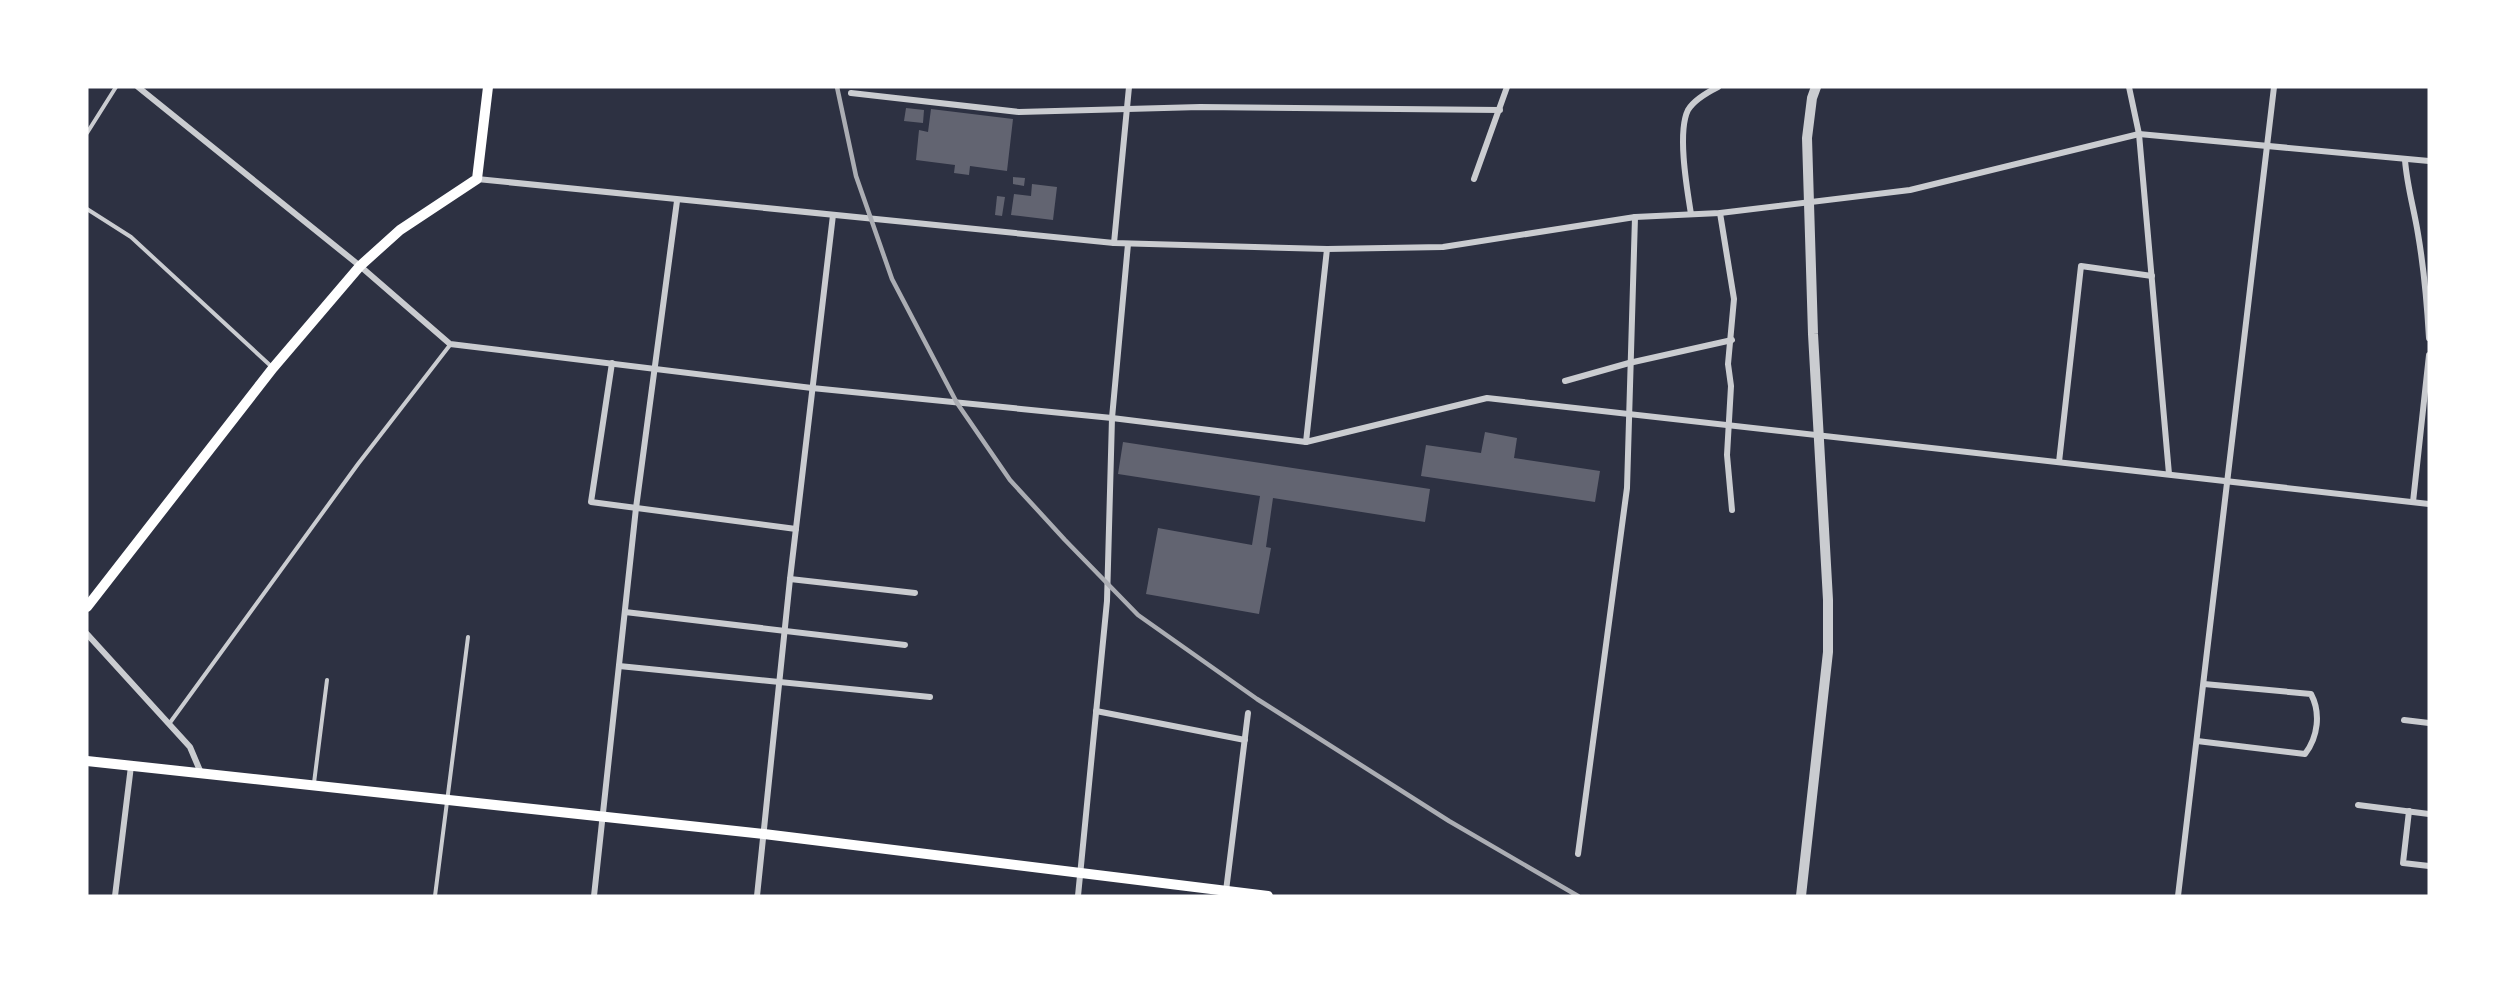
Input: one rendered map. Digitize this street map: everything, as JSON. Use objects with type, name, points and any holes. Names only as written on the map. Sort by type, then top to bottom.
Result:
[{"type":"main road","points":[[87,607],[273,368],[360,266],[400,230],[477,179],[488,87]]},
{"type":"main road","points":[[87,761],[764,834],[1269,896]]},
{"type":"street","points":[[138,87],[360,266],[450,344],[812,388],[1112,418],[1306,442],[1487,398],[2429,504]]},
{"type":"street","points":[[1114,243],[1129,87]]},
{"type":"street","points":[[1474,178],[1507,87]]},
{"type":"street","points":[[1691,214],[1683,140],[1688,111],[1706,92],[1718,87]]},
{"type":"street","points":[[1801,896],[1828,652],[1828,600],[1807,138],[1812,98],[1816,87]]},
{"type":"street","points":[[2128,87],[2139,134],[2169,474]]},
{"type":"street","points":[[2178,896],[2274,87]]},
{"type":"street","points":[[851,93],[1019,112],[1200,108],[1500,110]]},
{"type":"street","points":[[477,179],[677,201],[1114,243],[1327,249],[1443,247],[1635,217],[1720,213],[1910,190],[2139,134],[2429,161]]},
{"type":"street","points":[[2405,160],[2426,292],[2429,338]]},
{"type":"street","points":[[594,896],[636,508],[657,368],[677,201]]},
{"type":"street","points":[[1720,213],[1734,298],[1728,364],[1727,455],[1732,510]]},
{"type":"street","points":[[757,896],[790,579],[833,216]]},
{"type":"street","points":[[1578,854],[1627,488],[1635,217]]},
{"type":"street","points":[[1078,896],[1082,874],[1107,601],[1112,418],[1128,244]]},
{"type":"street","points":[[1306,442],[1327,249]]},
{"type":"street","points":[[2059,462],[2081,266],[2152,276]]},
{"type":"street","points":[[1565,381],[1629,363],[1731,340]]},
{"type":"street","points":[[2413,502],[2429,355]]},
{"type":"street","points":[[612,363],[591,502],[796,529]]},
{"type":"street","points":[[790,579],[915,593]]},
{"type":"street","points":[[625,612],[905,645]]},
{"type":"street","points":[[87,634],[190,747],[201,773]]},
{"type":"street","points":[[619,666],[780,680],[930,697]]},
{"type":"street","points":[[2197,741],[2305,754],[2313,743],[2318,707],[2312,694],[2204,684]]},
{"type":"street","points":[[1096,711],[1245,740]]},
{"type":"street","points":[[1226,891],[1248,713]]},
{"type":"street","points":[[2404,720],[2429,723]]},
{"type":"street","points":[[115,896],[131,766]]},
{"type":"street","points":[[2358,805],[2429,814]]},
{"type":"street","points":[[2409,811],[2403,863],[2429,866]]},
{"type":"lane","points":[[87,134],[116,87]]},
{"type":"lane","points":[[87,209],[131,237],[273,368]]},
{"type":"lane","points":[[169,724],[377,438],[450,344]]},
{"type":"lane","points":[[435,896],[468,637]]},
{"type":"lane","points":[[314,785],[327,680]]},
{"type":"building","points":[[906,108],[924,110],[923,123],[904,121]]},
{"type":"building","points":[[931,109],[1013,119],[1007,171],[970,166],[969,175],[954,173],[955,165],[916,160],[919,130],[928,132]]},
{"type":"building","points":[[1013,177],[1025,178],[1024,186],[1013,184]]},
{"type":"building","points":[[1032,184],[1057,187],[1053,220],[1011,215],[1014,194],[1031,196]]},
{"type":"building","points":[[997,196],[1005,197],[1002,216],[995,215]]},
{"type":"building","points":[[1485,432],[1517,438],[1514,458],[1600,471],[1595,502],[1421,476],[1426,445],[1481,453]]},
{"type":"building","points":[[1123,442],[1430,489],[1425,522],[1273,498],[1266,547],[1271,548],[1259,614],[1146,594],[1158,528],[1252,545],[1260,496],[1118,474]]},
{"type":"railway","points":[[837,87],[856,176],[892,279],[957,403],[1010,480],[1138,615],[1257,699],[1449,821],[1578,896]]}]
